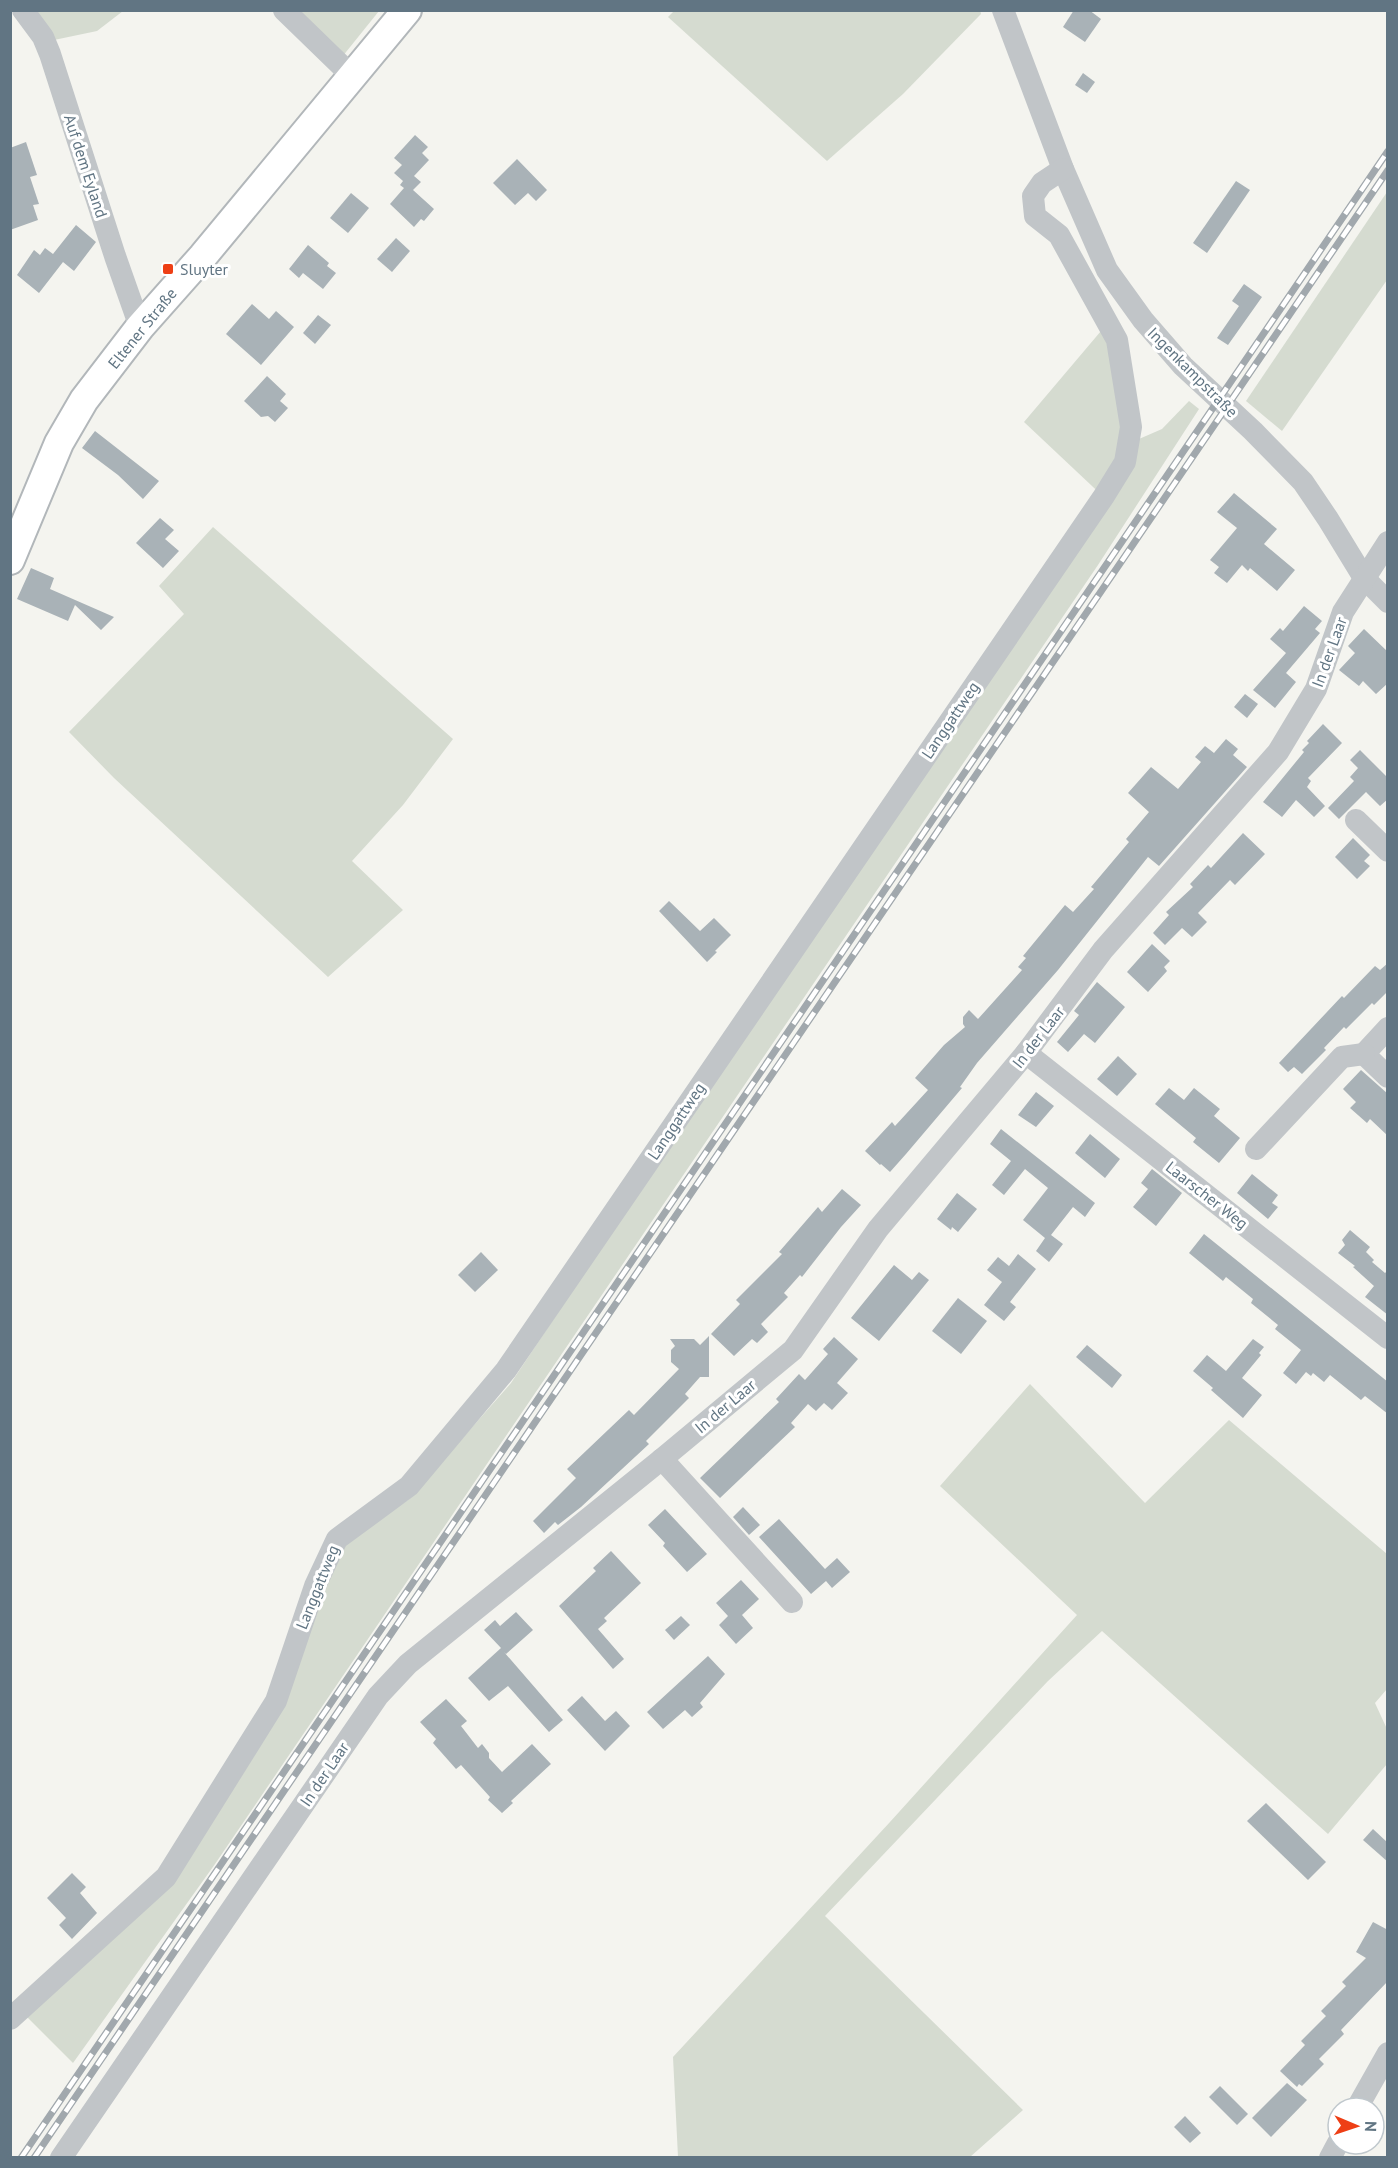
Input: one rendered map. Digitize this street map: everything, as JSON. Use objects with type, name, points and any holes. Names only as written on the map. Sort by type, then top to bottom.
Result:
[{"type":"main road","name":"Eltener Straße","points":[[10,560],[64,435],[84,400],[141,327],[203,256],[407,10]]},
{"type":"street","name":"Auf dem Eyland","points":[[23,10],[43,37],[50,54],[115,256],[141,327]]},
{"type":"street","points":[[284,10],[352,76]]},
{"type":"street","name":"Ingenkampstraße","points":[[1003,10],[1063,168],[1107,270],[1143,320],[1183,366],[1253,431],[1303,482],[1364,578],[1388,602]]},
{"type":"street","name":"Langgattweg","points":[[10,2019],[166,1877],[276,1701],[315,1586],[337,1539],[409,1486],[506,1370],[1125,462],[1131,427],[1117,340],[1059,235],[1035,216],[1033,196],[1042,183],[1063,168]]},
{"type":"street","points":[[1364,578],[1388,542]]},
{"type":"street","name":"In der Laar","points":[[61,2157],[378,1696],[408,1664],[793,1350],[878,1229],[1026,1053],[1103,950],[1278,753],[1316,689],[1343,612],[1364,578]]},
{"type":"street","points":[[1356,820],[1388,851]]},
{"type":"street","points":[[1256,1149],[1342,1057],[1364,1054],[1388,1028]]},
{"type":"street","name":"Laarscher Weg","points":[[1026,1053],[1388,1338]]},
{"type":"street","points":[[1364,1054],[1388,1077]]},
{"type":"street","points":[[662,1459],[792,1602]]},
{"type":"street","points":[[1364,2096],[1388,2053]]},
{"type":"shaded area","points":[[980,10],[981,14],[903,94],[827,161],[668,17],[674,11]]},
{"type":"shaded area","points":[[29,11],[123,11],[97,31],[54,40]]},
{"type":"shaded area","points":[[284,11],[379,11],[338,62]]},
{"type":"shaded area","points":[[1387,192],[1387,280],[1282,431],[1246,401]]},
{"type":"shaded area","points":[[1101,331],[1109,340],[1139,439],[1162,429],[1189,401],[1199,409],[1098,565],[215,1864],[73,2063],[26,2016],[156,1899],[311,1620],[345,1542],[408,1500],[511,1383],[622,1216],[1109,502],[1024,422]]},
{"type":"shaded area","points":[[213,527],[453,739],[403,805],[352,861],[403,910],[328,977],[114,778],[69,732],[184,614],[159,586]]},
{"type":"shaded area","points":[[1030,1384],[1145,1503],[1229,1420],[1387,1554],[1387,1689],[1375,1703],[1387,1729],[1387,1764],[1328,1834],[1102,1631],[1048,1681],[825,1916],[1023,2110],[970,2157],[678,2157],[673,2057],[1077,1615],[940,1486]]},
{"type":"building","points":[[1074,10],[1089,10],[1101,19],[1085,42],[1063,27]]},
{"type":"building","points":[[1083,73],[1095,82],[1087,93],[1075,85]]},
{"type":"building","points":[[415,135],[428,147],[422,153],[429,160],[414,176],[421,182],[413,190],[434,209],[424,221],[421,219],[414,227],[390,204],[404,188],[400,185],[403,181],[394,173],[402,165],[394,158]]},
{"type":"building","points":[[26,142],[37,175],[30,177],[39,204],[33,205],[38,220],[10,230],[10,148]]},
{"type":"building","points":[[517,159],[547,190],[536,201],[528,193],[515,205],[493,183]]},
{"type":"building","points":[[1236,181],[1250,190],[1207,253],[1193,243]]},
{"type":"building","points":[[351,193],[369,208],[348,233],[330,218]]},
{"type":"building","points":[[76,225],[96,242],[74,271],[63,262],[39,293],[17,275],[34,250],[40,255],[45,248],[53,254]]},
{"type":"building","points":[[396,238],[410,251],[392,272],[377,259]]},
{"type":"building","points":[[308,245],[329,263],[327,266],[336,273],[323,289],[303,273],[299,278],[289,269]]},
{"type":"building","points":[[1244,284],[1262,297],[1228,345],[1217,338],[1239,306],[1232,301]]},
{"type":"building","points":[[252,304],[269,319],[276,311],[294,327],[261,365],[226,334]]},
{"type":"building","points":[[318,315],[331,325],[315,344],[303,333]]},
{"type":"building","points":[[267,376],[286,394],[280,401],[288,408],[275,422],[268,416],[261,417],[244,401]]},
{"type":"building","points":[[95,431],[159,481],[143,499],[118,475],[82,448]]},
{"type":"building","points":[[1234,493],[1277,529],[1264,544],[1295,570],[1277,591],[1250,568],[1248,571],[1242,565],[1227,583],[1214,573],[1219,567],[1210,560],[1237,528],[1217,512]]},
{"type":"building","points":[[160,518],[174,530],[165,539],[179,551],[163,568],[136,543]]},
{"type":"building","points":[[31,568],[54,578],[50,589],[114,617],[101,630],[75,605],[68,621],[17,599]]},
{"type":"building","points":[[1304,606],[1322,621],[1315,629],[1320,633],[1286,673],[1296,682],[1275,708],[1253,690],[1286,653],[1270,639],[1280,628],[1283,631]]},
{"type":"building","points":[[1364,629],[1388,652],[1388,683],[1376,694],[1363,681],[1359,686],[1339,670],[1355,653],[1348,646]]},
{"type":"building","points":[[1245,694],[1258,704],[1247,718],[1234,707]]},
{"type":"building","points":[[1323,724],[1342,743],[1308,778],[1311,781],[1307,787],[1325,806],[1314,817],[1296,800],[1282,817],[1263,802],[1304,752],[1302,750],[1309,743],[1307,741]]},
{"type":"building","points":[[1226,739],[1238,749],[1233,755],[1247,767],[1159,866],[1148,857],[1058,970],[977,1063],[960,1087],[962,1088],[890,1172],[880,1165],[865,1151],[892,1122],[895,1126],[928,1090],[915,1078],[944,1045],[965,1027],[963,1017],[969,1010],[978,1019],[1022,970],[1018,967],[1026,958],[1023,956],[1065,905],[1073,912],[1094,889],[1091,887],[1129,842],[1126,839],[1149,812],[1128,793],[1151,767],[1178,789],[1201,762],[1195,757],[1205,746],[1214,753]]},
{"type":"building","points":[[1360,750],[1388,778],[1388,799],[1380,806],[1366,792],[1339,819],[1328,808],[1354,781],[1350,777],[1358,768],[1350,760]]},
{"type":"building","points":[[1243,833],[1265,854],[1235,885],[1230,880],[1198,913],[1207,922],[1192,937],[1182,928],[1165,945],[1153,933],[1169,915],[1166,912],[1193,887],[1190,884],[1208,865],[1211,868]]},
{"type":"building","points":[[1353,838],[1370,855],[1364,861],[1370,866],[1357,879],[1335,857]]},
{"type":"building","points":[[669,901],[700,931],[714,918],[731,935],[707,962],[659,911]]},
{"type":"building","points":[[1152,944],[1170,961],[1164,967],[1167,971],[1148,992],[1127,972]]},
{"type":"building","points":[[1388,963],[1388,991],[1374,1005],[1372,1003],[1346,1029],[1344,1027],[1324,1048],[1326,1050],[1302,1074],[1294,1067],[1288,1072],[1279,1063],[1342,996],[1344,998],[1375,966],[1380,970]]},
{"type":"building","points":[[1097,982],[1125,1007],[1095,1043],[1084,1034],[1068,1052],[1057,1042],[1079,1015],[1074,1011]]},
{"type":"building","points":[[1118,1056],[1137,1074],[1117,1096],[1097,1079]]},
{"type":"building","points":[[1361,1070],[1388,1094],[1388,1136],[1370,1119],[1367,1123],[1350,1108],[1356,1102],[1343,1089]]},
{"type":"building","points":[[1169,1088],[1184,1100],[1194,1088],[1220,1109],[1214,1116],[1240,1138],[1219,1163],[1193,1142],[1196,1138],[1155,1104]]},
{"type":"building","points":[[1036,1092],[1054,1106],[1036,1127],[1018,1115]]},
{"type":"building","points":[[1001,1129],[1095,1203],[1085,1217],[1073,1207],[1051,1235],[1063,1244],[1049,1262],[1036,1251],[1045,1238],[1023,1220],[1048,1188],[1025,1169],[1004,1195],[992,1185],[1011,1161],[990,1144]]},
{"type":"building","points":[[1090,1134],[1120,1159],[1105,1178],[1075,1153]]},
{"type":"building","points":[[1152,1169],[1182,1193],[1156,1226],[1133,1207],[1148,1189],[1141,1183]]},
{"type":"building","points":[[1252,1174],[1278,1195],[1272,1203],[1278,1207],[1268,1219],[1237,1193]]},
{"type":"building","points":[[842,1189],[861,1205],[802,1277],[800,1275],[784,1293],[788,1297],[761,1324],[768,1332],[757,1343],[752,1339],[734,1356],[711,1334],[740,1304],[736,1300],[782,1254],[779,1252],[818,1207],[822,1212]]},
{"type":"building","points":[[957,1193],[977,1209],[958,1232],[952,1227],[951,1230],[937,1219]]},
{"type":"building","points":[[1350,1230],[1370,1247],[1366,1252],[1374,1260],[1372,1262],[1385,1273],[1388,1270],[1388,1315],[1365,1297],[1374,1286],[1353,1267],[1355,1266],[1338,1253],[1345,1245],[1342,1240]]},
{"type":"building","points":[[1204,1234],[1388,1382],[1388,1414],[1365,1396],[1361,1400],[1330,1375],[1324,1382],[1313,1373],[1311,1376],[1306,1372],[1296,1384],[1283,1373],[1301,1350],[1275,1329],[1278,1325],[1251,1303],[1253,1299],[1226,1277],[1223,1281],[1189,1253]]},
{"type":"building","points":[[481,1252],[498,1270],[475,1292],[458,1275]]},
{"type":"building","points":[[1018,1254],[1036,1269],[1010,1302],[1016,1307],[1004,1321],[984,1305],[1002,1282],[987,1270],[998,1257],[1009,1266]]},
{"type":"building","points":[[894,1265],[912,1280],[919,1272],[929,1280],[879,1341],[851,1318]]},
{"type":"building","points":[[958,1298],[987,1321],[961,1354],[932,1331]]},
{"type":"building","points":[[709,1336],[709,1377],[700,1377],[685,1394],[689,1398],[646,1441],[649,1444],[581,1507],[558,1525],[555,1522],[544,1533],[533,1521],[576,1478],[567,1469],[629,1410],[634,1415],[679,1369],[671,1362],[671,1350],[675,1346],[670,1339],[694,1339],[700,1345]]},
{"type":"building","points":[[834,1337],[858,1359],[837,1383],[848,1393],[832,1410],[824,1403],[816,1411],[808,1404],[791,1423],[795,1427],[720,1498],[700,1478],[779,1402],[776,1399],[799,1374],[805,1380],[828,1354],[823,1349]]},
{"type":"building","points":[[1253,1339],[1264,1347],[1259,1353],[1261,1355],[1242,1378],[1262,1395],[1243,1418],[1193,1371],[1207,1355],[1226,1371]]},
{"type":"building","points":[[1087,1345],[1122,1375],[1112,1388],[1076,1357]]},
{"type":"building","points":[[743,1507],[760,1525],[749,1535],[733,1517]]},
{"type":"building","points":[[665,1509],[707,1554],[687,1572],[663,1546],[665,1543],[648,1525]]},
{"type":"building","points":[[779,1519],[825,1569],[837,1558],[850,1572],[832,1588],[826,1581],[811,1594],[759,1537]]},
{"type":"building","points":[[611,1551],[641,1583],[604,1618],[607,1621],[598,1629],[624,1659],[613,1669],[559,1606],[596,1571],[593,1568]]},
{"type":"building","points":[[741,1580],[759,1599],[742,1615],[753,1628],[736,1644],[719,1625],[728,1616],[716,1603]]},
{"type":"building","points":[[516,1612],[533,1630],[506,1654],[504,1652],[563,1720],[549,1732],[508,1686],[489,1701],[468,1678],[501,1648],[484,1630],[495,1620],[500,1626]]},
{"type":"building","points":[[681,1616],[690,1625],[674,1640],[665,1630]]},
{"type":"building","points":[[708,1656],[725,1674],[700,1703],[703,1707],[692,1717],[685,1710],[663,1729],[647,1712]]},
{"type":"building","points":[[582,1696],[605,1721],[616,1711],[630,1726],[605,1751],[567,1710]]},
{"type":"building","points":[[446,1699],[467,1721],[461,1726],[478,1748],[482,1744],[489,1753],[489,1758],[502,1772],[532,1744],[551,1764],[511,1801],[513,1803],[502,1813],[488,1800],[490,1797],[461,1765],[456,1769],[433,1743],[436,1739],[420,1722]]},
{"type":"building","points":[[1266,1803],[1326,1862],[1308,1880],[1247,1821]]},
{"type":"building","points":[[1373,1829],[1388,1843],[1388,1862],[1363,1840]]},
{"type":"building","points":[[72,1873],[86,1887],[80,1893],[97,1913],[72,1939],[59,1925],[66,1918],[47,1898]]},
{"type":"building","points":[[1373,1922],[1388,1930],[1388,1981],[1341,2030],[1344,2034],[1319,2059],[1324,2064],[1302,2086],[1299,2084],[1297,2087],[1280,2071],[1305,2045],[1301,2041],[1326,2016],[1321,2011],[1346,1986],[1342,1982],[1366,1958],[1356,1952]]},
{"type":"building","points":[[1287,2083],[1307,2100],[1271,2137],[1252,2118]]},
{"type":"building","points":[[1220,2086],[1248,2114],[1237,2125],[1209,2097]]},
{"type":"building","points":[[1185,2116],[1201,2133],[1190,2143],[1174,2127]]},
{"type":"railway","points":[[21,2158],[1388,151]]},
{"type":"railway","points":[[34,2158],[1388,170]]},
{"type":"place","name":"Sluyter","points":[[168,269]]}]
